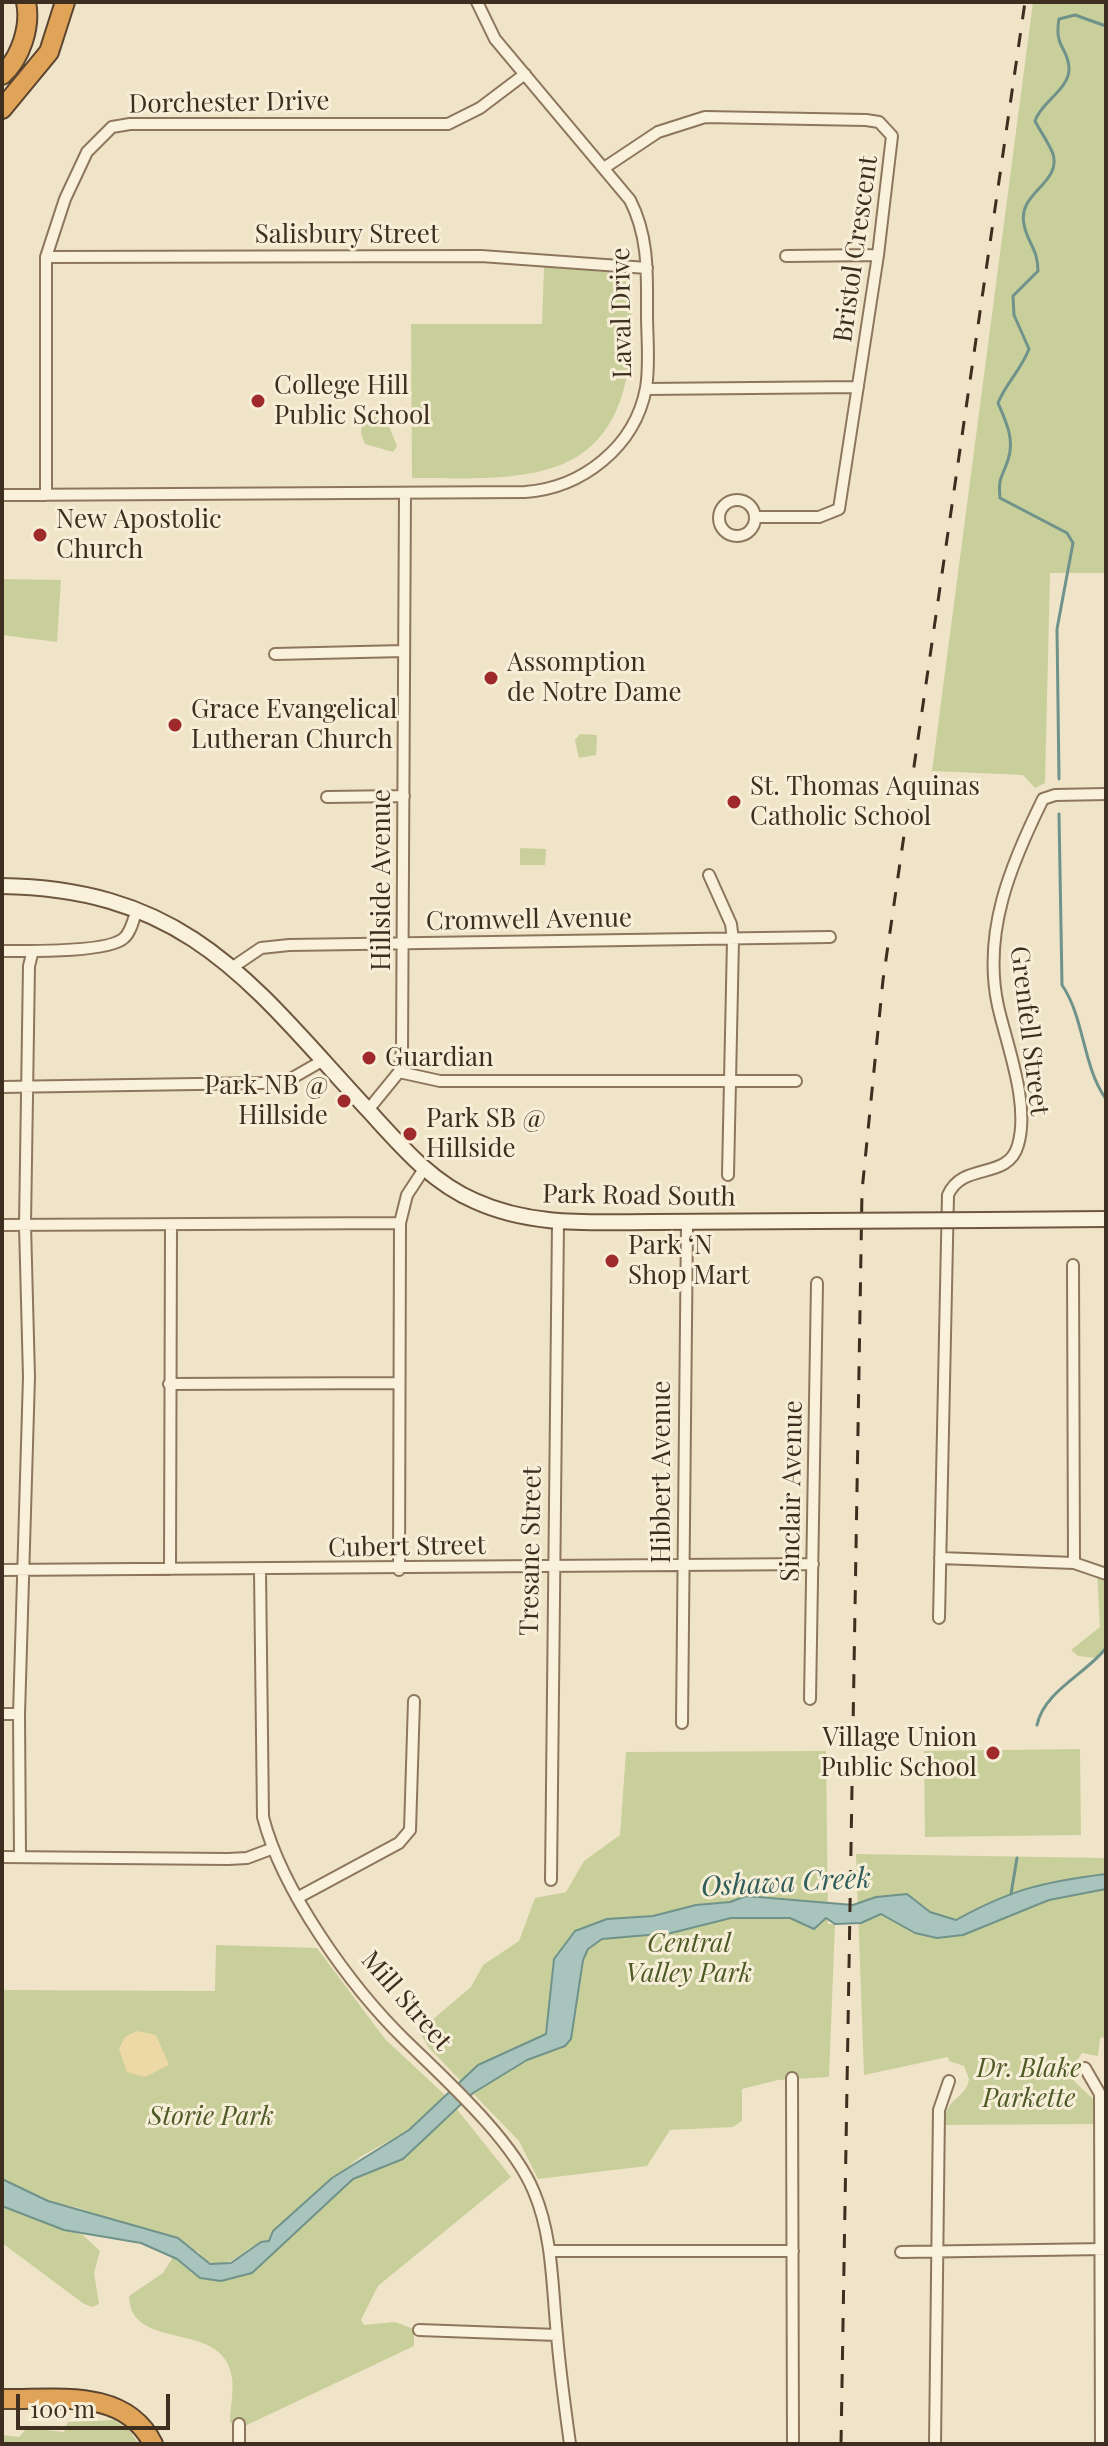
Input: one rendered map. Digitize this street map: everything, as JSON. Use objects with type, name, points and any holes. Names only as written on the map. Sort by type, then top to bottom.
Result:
[{"type":"highway","points":[[2,75],[22,44],[28,13],[26,2]]},
{"type":"highway","points":[[2,109],[49,52],[65,2]]},
{"type":"highway","points":[[2,2399],[107,2404],[131,2415],[153,2444]]},
{"type":"main road","name":"Park Road South","points":[[2,886],[85,894],[137,909],[184,932],[233,967],[424,1169],[466,1197],[491,1208],[526,1218],[558,1222],[1106,1219]]},
{"type":"street","name":"Laval Drive","points":[[2,495],[539,491],[579,478],[602,462],[626,435],[646,389],[646,245],[636,212],[604,168],[495,39],[477,2]]},
{"type":"street","name":"Dorchester Drive","points":[[46,495],[46,257],[65,199],[87,152],[112,127],[448,124],[480,108],[525,74]]},
{"type":"street","name":"Bristol Crescent","points":[[604,168],[658,132],[705,117],[879,122],[888,128],[893,148],[841,503],[834,514],[755,517]]},
{"type":"street","points":[[786,256],[878,255]]},
{"type":"street","name":"Salisbury Street","points":[[46,257],[481,256],[647,268]]},
{"type":"street","points":[[646,389],[858,387]]},
{"type":"street","name":"Hillside Avenue","points":[[399,1072],[404,943],[405,493]]},
{"type":"street","points":[[275,654],[403,651]]},
{"type":"street","name":"Grenfell Street","points":[[940,1558],[947,1203],[953,1185],[960,1178],[1005,1164],[1015,1153],[1019,1139],[1018,1077],[997,1003],[995,935],[1011,866],[1043,799],[1055,795],[1106,794]]},
{"type":"street","points":[[327,797],[404,796]]},
{"type":"street","points":[[709,875],[731,924],[733,940],[728,1175]]},
{"type":"street","points":[[2,951],[32,954],[42,949],[109,945],[124,938],[137,909]]},
{"type":"street","name":"Cromwell Avenue","points":[[233,967],[261,948],[830,937]]},
{"type":"street","points":[[20,1857],[19,1714],[29,1377],[25,1225],[32,954]]},
{"type":"street","points":[[2,1087],[261,1083],[300,1076],[322,1061]]},
{"type":"street","points":[[368,1110],[399,1072],[440,1081],[796,1081]]},
{"type":"street","points":[[399,1570],[400,1223],[407,1195],[424,1169]]},
{"type":"street","name":"Tresane Street","points":[[551,1880],[558,1222]]},
{"type":"street","name":"Hibbert Avenue","points":[[682,1723],[687,1222]]},
{"type":"street","points":[[2,1225],[400,1223]]},
{"type":"street","points":[[170,1569],[171,1225]]},
{"type":"street","points":[[1073,1265],[1074,1563]]},
{"type":"street","name":"Sinclair Avenue","points":[[810,1699],[817,1283]]},
{"type":"street","points":[[169,1384],[398,1383]]},
{"type":"street","points":[[939,1618],[940,1558],[1074,1563],[1106,1574]]},
{"type":"street","name":"Cubert Street","points":[[2,1570],[399,1570],[813,1564]]},
{"type":"street","name":"Mill Street","points":[[260,1571],[263,1817],[271,1849],[297,1898],[376,2007],[483,2118],[534,2191],[550,2251],[570,2444]]},
{"type":"street","points":[[297,1898],[399,1843],[410,1830],[414,1701]]},
{"type":"street","points":[[2,1714],[19,1714]]},
{"type":"street","points":[[2,1857],[228,1859],[247,1858],[271,1849]]},
{"type":"street","points":[[1085,2068],[1100,2094],[1104,2249],[1101,2444]]},
{"type":"street","points":[[792,2078],[793,2444]]},
{"type":"street","points":[[935,2444],[939,2110],[949,2081]]},
{"type":"street","points":[[901,2252],[1104,2249]]},
{"type":"street","points":[[550,2251],[793,2251]]},
{"type":"street","points":[[419,2330],[557,2335]]},
{"type":"street","points":[[239,2424],[239,2444]]},
{"type":"green space","points":[[1033,2],[1106,2],[1106,573],[1050,573],[1045,783],[1035,788],[1023,775],[932,771]]},
{"type":"green space","points":[[544,267],[629,274],[630,357],[616,411],[603,433],[584,452],[541,471],[486,478],[412,478],[411,324],[542,324]]},
{"type":"green space","points":[[377,416],[386,419],[397,446],[393,452],[365,444],[362,425]]},
{"type":"green space","points":[[2,579],[61,580],[57,642],[2,635]]},
{"type":"green space","points":[[580,734],[597,735],[596,755],[579,758],[575,740]]},
{"type":"green space","points":[[520,848],[546,849],[545,865],[520,865]]},
{"type":"green space","points":[[1097,1571],[1106,1576],[1106,1651],[1096,1658],[1078,1656],[1071,1650],[1100,1627]]},
{"type":"green space","points":[[1080,1749],[1081,1835],[925,1837],[924,1751]]},
{"type":"green space","name":"Central Valley Park","points":[[826,1751],[828,1924],[835,1924],[829,2077],[778,2080],[742,2089],[742,2121],[733,2127],[670,2130],[647,2166],[538,2179],[519,2141],[429,2048],[419,2031],[471,1987],[483,1965],[519,1941],[535,1898],[566,1892],[584,1861],[620,1835],[626,1752]]},
{"type":"green space","name":"Dr. Blake Parkette","points":[[856,1854],[1106,1858],[1106,2037],[1100,2038],[1098,2056],[1082,2053],[1071,2069],[1074,2081],[1093,2099],[1095,2124],[944,2125],[947,2109],[964,2091],[969,2079],[964,2066],[949,2061],[948,2057],[864,2075]]},
{"type":"green space","name":"Storie Park","points":[[216,1945],[317,1948],[385,2039],[445,2095],[409,2130],[360,2157],[290,2215],[269,2241],[222,2264],[203,2259],[199,2252],[79,2208],[48,2201],[2,2179],[2,1990],[215,1991]]},
{"type":"green space","points":[[456,2108],[511,2177],[378,2286],[361,2320],[364,2325],[395,2322],[414,2329],[414,2346],[247,2425],[230,2423],[232,2379],[223,2357],[210,2346],[144,2324],[133,2313],[129,2296],[163,2273],[173,2257],[200,2278],[252,2273],[341,2188],[353,2179],[403,2159]]},
{"type":"green space","points":[[2,2206],[83,2235],[100,2251],[94,2273],[99,2304],[92,2307],[84,2304],[2,2243]]},
{"type":"green space","points":[[114,2420],[129,2430],[139,2444],[2,2444],[2,2435],[19,2437],[27,2428],[64,2432],[68,2422]]},
{"type":"sand","points":[[137,2031],[156,2035],[169,2065],[145,2077],[127,2072],[119,2049],[125,2037]]},
{"type":"water","points":[[1106,1874],[1106,1889],[1049,1900],[963,1935],[937,1938],[915,1933],[881,1914],[861,1923],[835,1924],[826,1918],[814,1929],[790,1918],[731,1918],[671,1933],[602,1939],[588,1949],[583,1960],[571,2039],[565,2046],[527,2060],[473,2093],[403,2159],[353,2179],[252,2273],[221,2281],[200,2278],[177,2259],[141,2243],[64,2230],[2,2206],[2,2179],[48,2201],[178,2238],[210,2264],[231,2263],[261,2242],[269,2241],[273,2231],[332,2178],[409,2130],[478,2065],[546,2034],[554,1959],[575,1931],[607,1919],[653,1916],[696,1905],[730,1902],[746,1896],[853,1905],[876,1897],[907,1894],[930,1912],[956,1920],[1028,1888]]},
{"type":"waterway","points":[[1059,779],[1057,629],[1073,543],[1067,533],[1000,498],[1000,481],[1011,445],[998,403],[1029,349],[1014,315],[1013,296],[1038,271],[1036,257],[1025,231],[1024,213],[1054,164],[1053,154],[1035,121],[1068,76],[1068,61],[1058,36],[1059,19],[1075,15],[1106,26]]},
{"type":"waterway","points":[[1059,814],[1062,985],[1075,1012],[1092,1072],[1106,1099]]},
{"type":"waterway","points":[[1037,1725],[1048,1702],[1106,1648]]},
{"type":"waterway","points":[[1011,1894],[1017,1858]]},
{"type":"railway","points":[[841,2444],[862,1191],[883,980],[1025,2]]},
{"type":"place","name":"College Hill Public School","points":[[258,401]]},
{"type":"place","name":"New Apostolic Church","points":[[40,535]]},
{"type":"place","name":"Assomption de Notre Dame","points":[[491,678]]},
{"type":"place","name":"Grace Evangelical Lutheran Church","points":[[175,725]]},
{"type":"place","name":"St. Thomas Aquinas Catholic School","points":[[734,802]]},
{"type":"place","name":"Guardian","points":[[369,1058]]},
{"type":"place","name":"Park NB @ Hillside","points":[[344,1101]]},
{"type":"place","name":"Park SB @ Hillside","points":[[410,1134]]},
{"type":"place","name":"Park ‘N Shop Mart","points":[[612,1261]]},
{"type":"place","name":"Village Union Public School","points":[[993,1753]]},
{"type":"water label","name":"Oshawa Creek","points":[[786,1883]]}]
